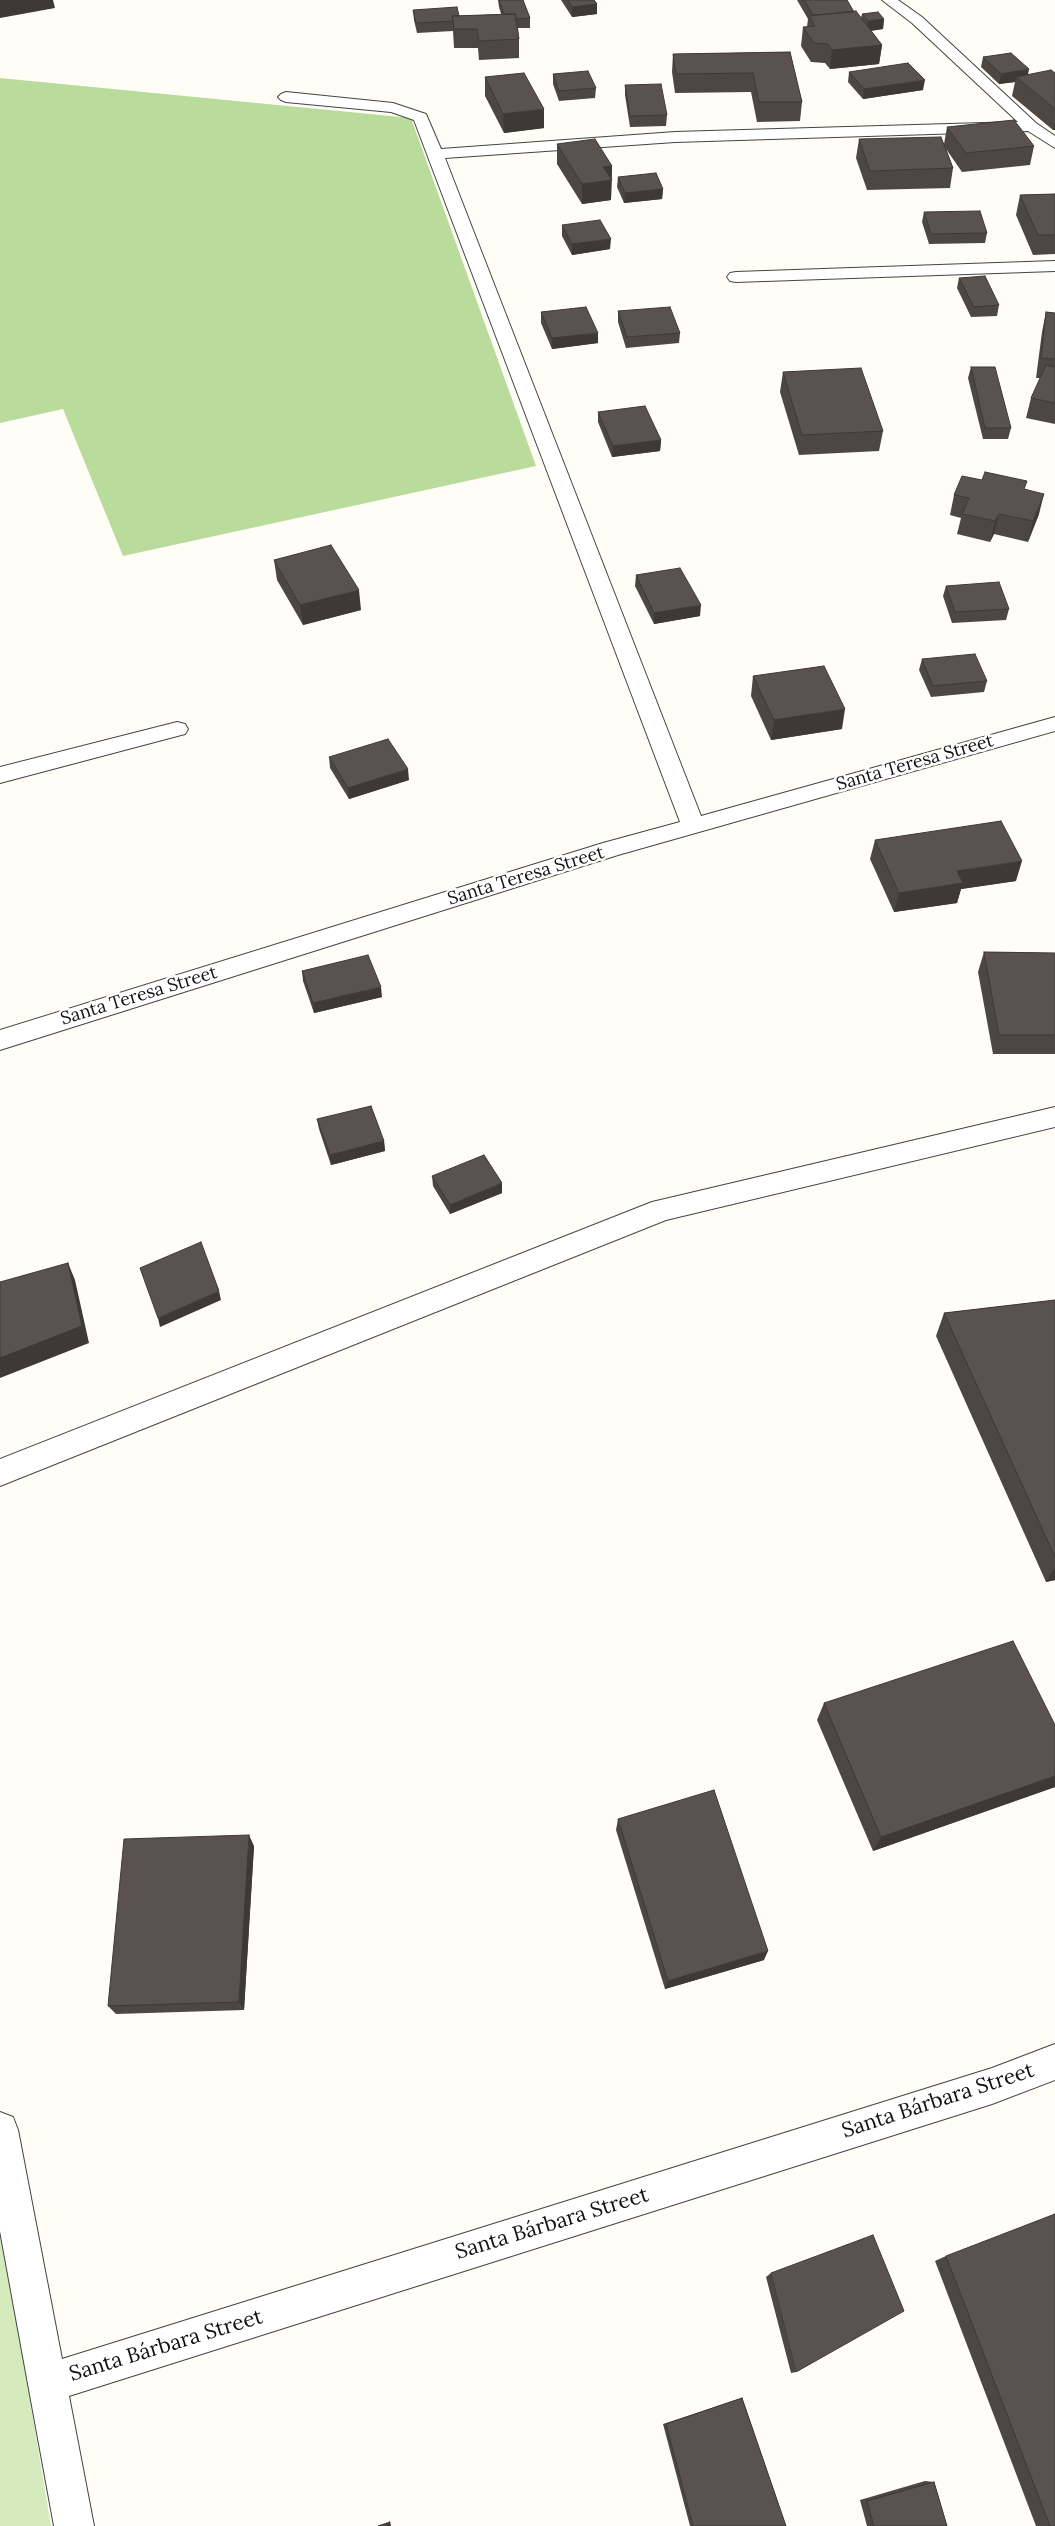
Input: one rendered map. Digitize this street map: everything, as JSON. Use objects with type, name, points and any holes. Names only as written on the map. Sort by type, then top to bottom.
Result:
[{"type":"street","points":[[890,0],[917,20],[1031,126],[1055,143]]},
{"type":"street","points":[[286,96],[393,108],[420,117],[693,825]]},
{"type":"street","points":[[434,154],[675,137],[1031,126]]},
{"type":"street","points":[[736,277],[1055,266]]},
{"type":"street","name":"Santa Teresa Street","points":[[0,1040],[693,825],[1055,724]]},
{"type":"street","points":[[0,775],[177,729]]},
{"type":"street","points":[[0,1473],[662,1210],[1055,1117]]},
{"type":"street","name":"Santa Bárbara Street","points":[[48,2383],[983,2089],[1055,2062]]},
{"type":"street","points":[[0,2130],[74,2526]]},
{"type":"green space","points":[[0,78],[411,118],[536,466],[123,556],[63,409],[0,423]]},
{"type":"green space","points":[[0,2221],[51,2526],[0,2526]]},
{"type":"building","points":[[499,0],[523,0],[530,18],[516,19],[515,14],[504,14]]},
{"type":"building","points":[[568,0],[594,0],[597,4],[572,7]]},
{"type":"building","points":[[804,0],[847,0],[854,12],[813,15]]},
{"type":"building","points":[[457,7],[459,16],[452,16],[453,21],[416,23],[413,10]]},
{"type":"building","points":[[856,11],[882,45],[832,50],[828,44],[814,43],[803,27],[815,26],[809,16]]},
{"type":"building","points":[[878,12],[884,19],[868,21],[862,14]]},
{"type":"building","points":[[515,14],[519,39],[479,41],[477,29],[454,29],[452,16]]},
{"type":"building","points":[[790,52],[802,102],[759,102],[753,73],[676,74],[673,54]]},
{"type":"building","points":[[1011,53],[1029,69],[1001,74],[983,57]]},
{"type":"building","points":[[908,63],[925,80],[864,89],[849,72]]},
{"type":"building","points":[[1051,70],[1055,73],[1055,109],[1016,77]]},
{"type":"building","points":[[588,71],[596,88],[559,91],[553,74]]},
{"type":"building","points":[[524,73],[544,109],[503,114],[485,77]]},
{"type":"building","points":[[661,84],[667,115],[630,116],[625,85]]},
{"type":"building","points":[[1014,120],[1034,146],[966,153],[947,127]]},
{"type":"building","points":[[941,137],[953,168],[870,171],[859,139]]},
{"type":"building","points":[[595,139],[612,166],[603,167],[612,180],[582,184],[557,144]]},
{"type":"building","points":[[656,173],[663,189],[625,193],[618,177]]},
{"type":"building","points":[[1055,194],[1055,235],[1038,235],[1020,195]]},
{"type":"building","points":[[980,211],[987,233],[931,234],[924,212]]},
{"type":"building","points":[[600,220],[611,239],[572,244],[562,225]]},
{"type":"building","points":[[985,276],[999,305],[974,307],[959,278]]},
{"type":"building","points":[[586,307],[598,333],[552,338],[541,312]]},
{"type":"building","points":[[670,307],[680,333],[627,337],[618,311]]},
{"type":"building","points":[[1046,312],[1055,313],[1055,359],[1041,358]]},
{"type":"building","points":[[1046,365],[1055,367],[1055,403],[1031,398]]},
{"type":"building","points":[[971,367],[995,367],[1011,428],[985,428]]},
{"type":"building","points":[[861,368],[883,431],[802,435],[783,372]]},
{"type":"building","points":[[645,406],[661,440],[613,446],[598,412]]},
{"type":"building","points":[[985,472],[1027,481],[1024,489],[1044,494],[1033,521],[999,514],[995,521],[962,514],[969,498],[954,495],[962,476],[982,480]]},
{"type":"building","points":[[331,545],[359,590],[300,605],[274,560]]},
{"type":"building","points":[[680,568],[701,605],[654,613],[636,575]]},
{"type":"building","points":[[999,582],[1009,609],[955,612],[946,586]]},
{"type":"building","points":[[975,654],[987,681],[933,686],[922,659]]},
{"type":"building","points":[[824,666],[845,709],[774,720],[753,676]]},
{"type":"building","points":[[388,739],[408,769],[348,788],[329,757]]},
{"type":"building","points":[[1001,821],[1022,861],[957,871],[963,883],[899,893],[875,840]]},
{"type":"building","points":[[984,952],[1055,953],[1055,1035],[999,1035]]},
{"type":"building","points":[[368,955],[381,987],[313,1003],[302,971]]},
{"type":"building","points":[[371,1106],[384,1141],[330,1155],[317,1119]]},
{"type":"building","points":[[484,1155],[502,1183],[450,1205],[432,1176]]},
{"type":"building","points":[[201,1242],[219,1291],[158,1318],[140,1268]]},
{"type":"building","points":[[68,1263],[82,1326],[0,1358],[0,1282]]},
{"type":"building","points":[[1055,1300],[1055,1557],[944,1313]]},
{"type":"building","points":[[1013,1641],[1055,1725],[1055,1776],[881,1837],[824,1703]]},
{"type":"building","points":[[714,1790],[768,1951],[668,1981],[618,1819]]},
{"type":"building","points":[[249,1835],[239,2002],[108,2006],[124,1839]]},
{"type":"building","points":[[1055,2214],[1055,2526],[1050,2526],[946,2256]]},
{"type":"building","points":[[873,2235],[904,2311],[796,2372],[771,2273]]},
{"type":"building","points":[[742,2398],[786,2526],[693,2526],[666,2424]]},
{"type":"building","points":[[934,2482],[947,2526],[874,2526],[867,2501]]}]
